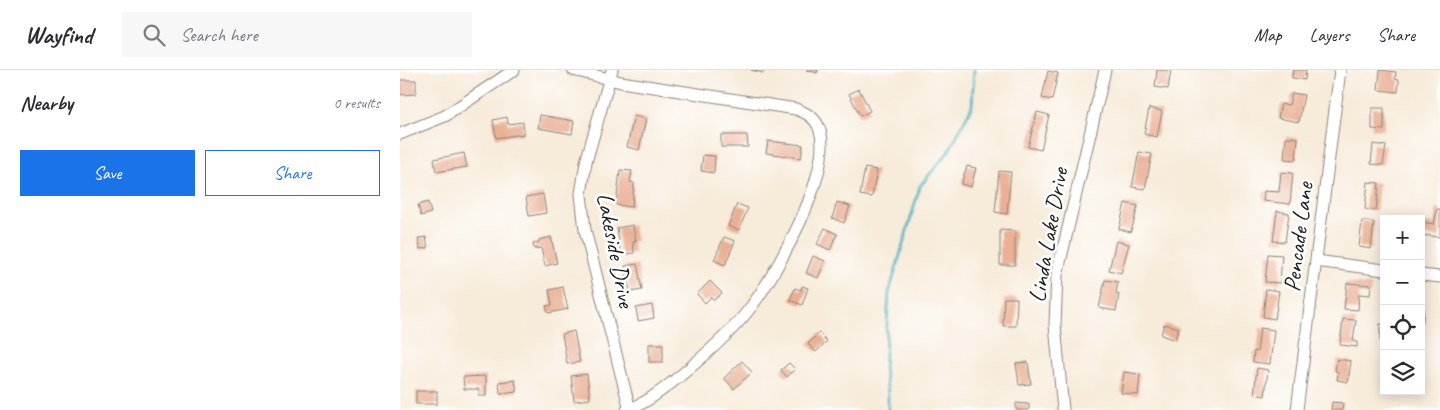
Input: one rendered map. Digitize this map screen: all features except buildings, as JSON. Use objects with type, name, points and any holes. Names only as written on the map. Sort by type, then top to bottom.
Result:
[{"type":"street","points":[[400,134],[445,116],[514,70]]},
{"type":"street","points":[[573,70],[611,75],[796,110],[814,119],[821,134],[820,164],[813,191],[777,265],[758,298],[727,334],[707,353],[648,400],[629,410]]},
{"type":"street","name":"Linda Lake Drive","points":[[1063,410],[1054,324],[1057,275],[1105,70]]},
{"type":"street","name":"Pencade Lane","points":[[1297,410],[1340,70]]},
{"type":"street","name":"Lakeside Drive","points":[[611,75],[586,162],[581,194],[585,230],[629,410]]},
{"type":"street","points":[[1316,261],[1380,269]]},
{"type":"street","points":[[1425,275],[1440,277]]},
{"type":"waterway","points":[[888,410],[888,392],[884,369],[889,293],[920,186],[949,151],[972,106],[974,70]]}]
